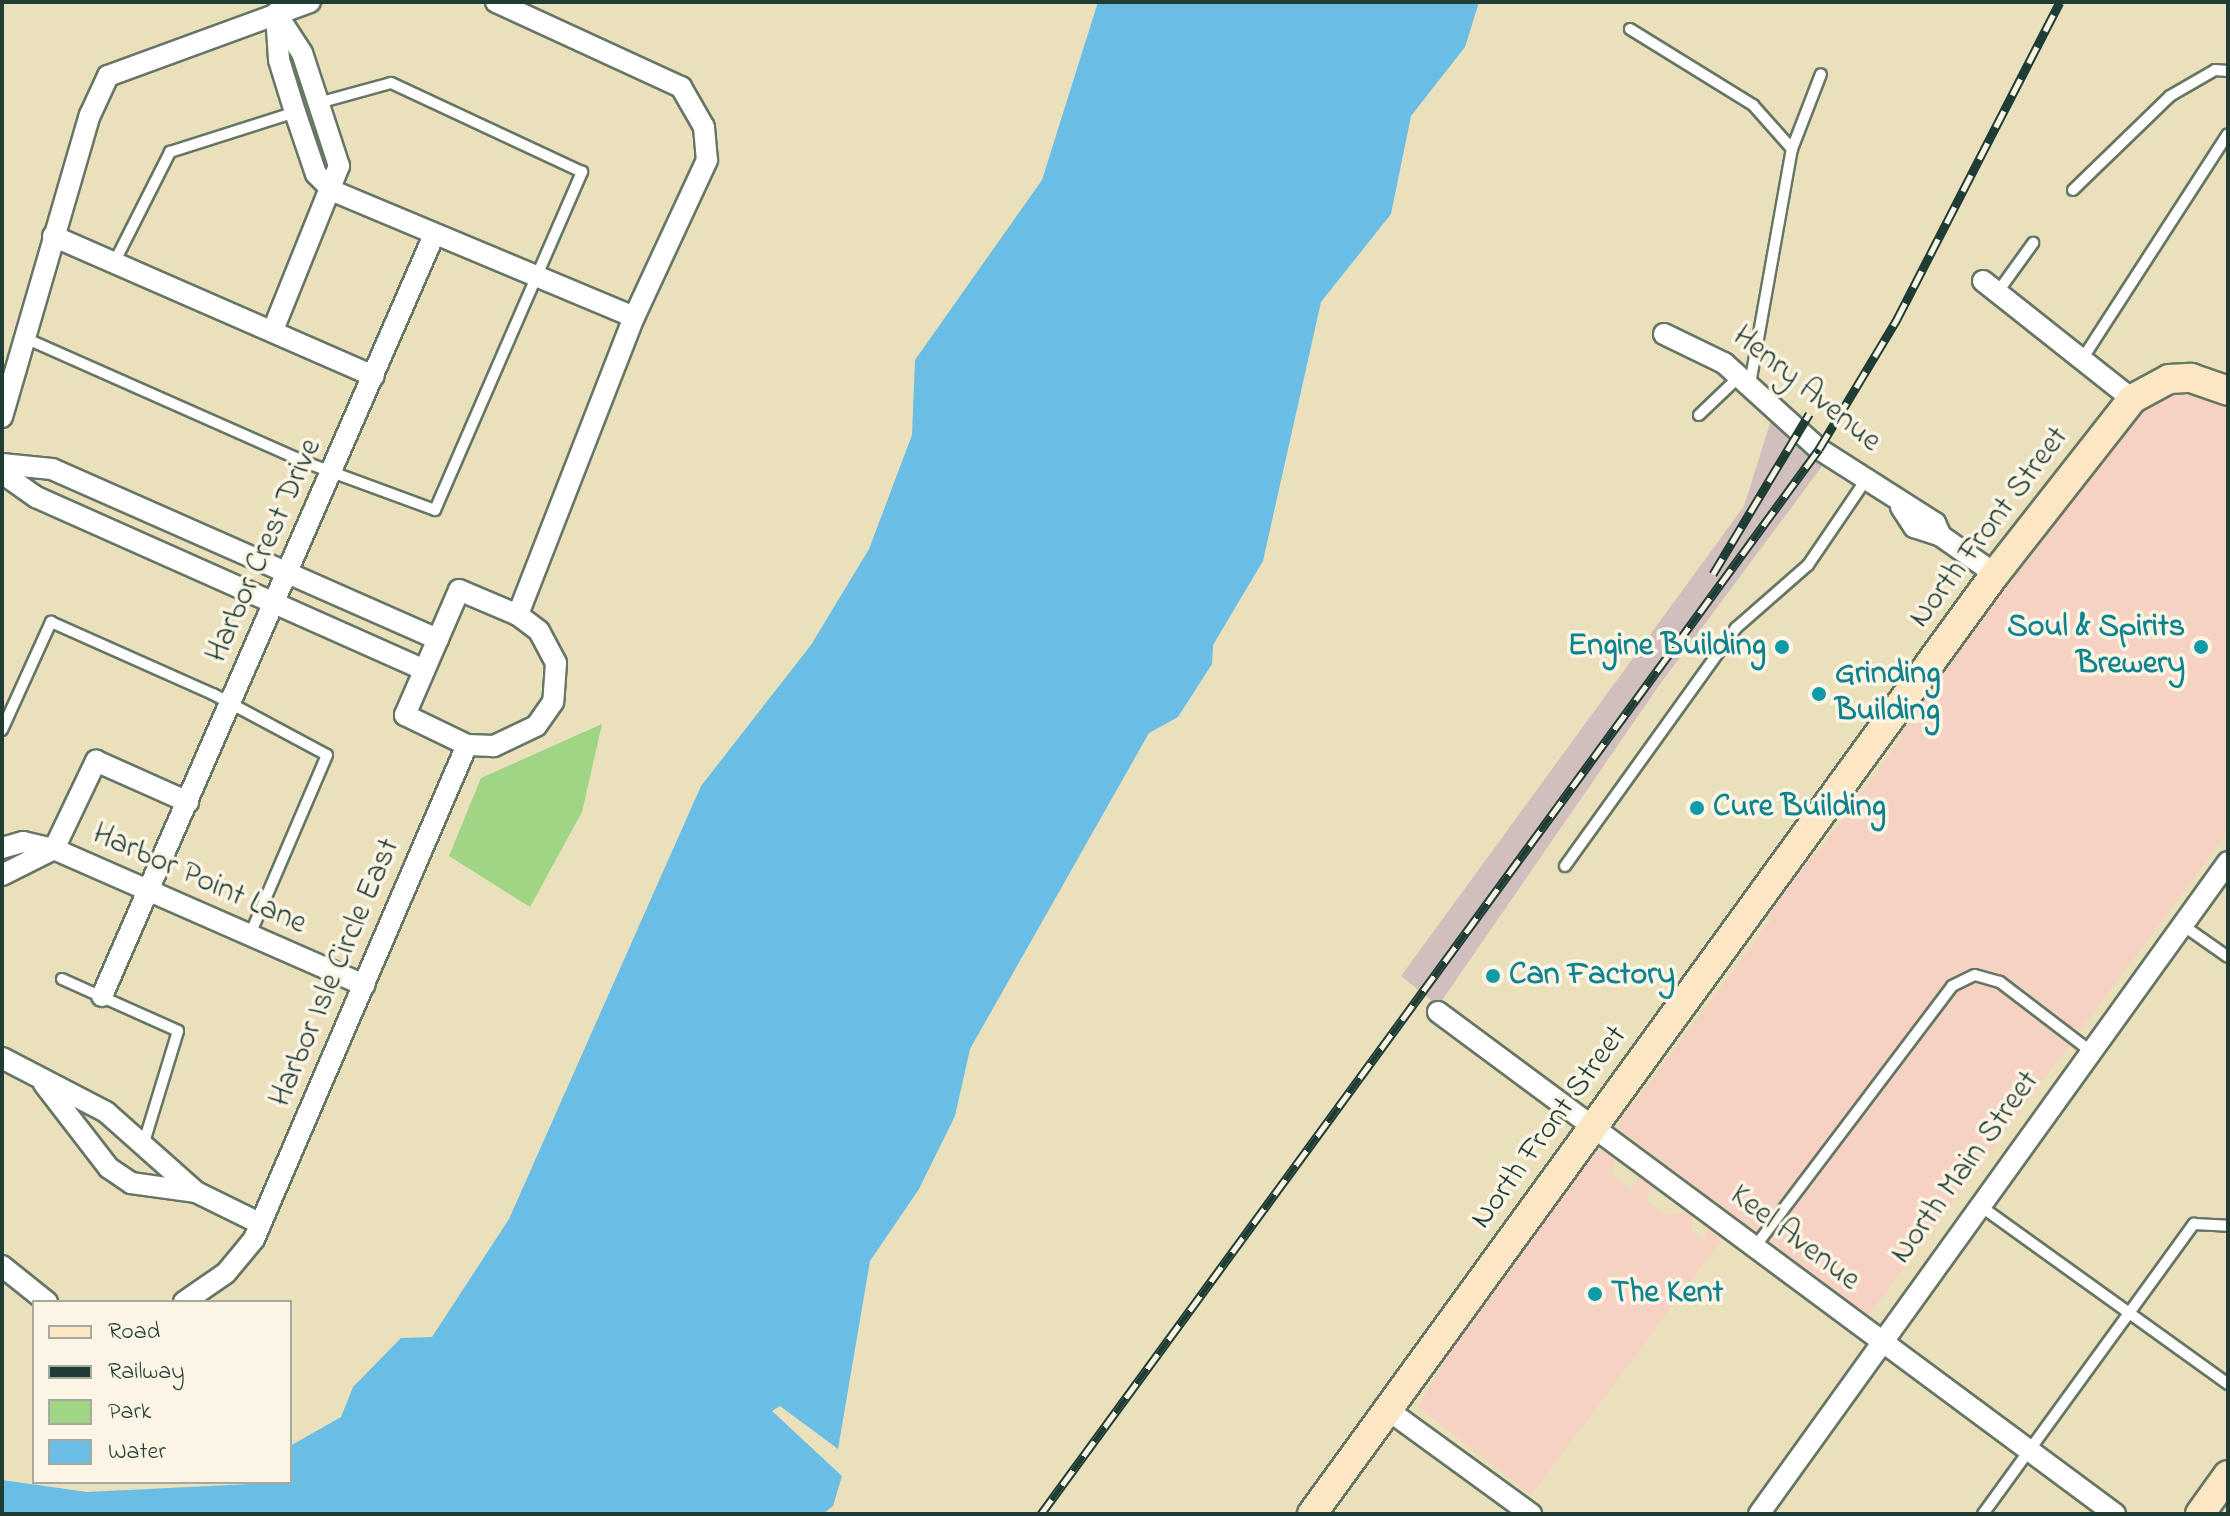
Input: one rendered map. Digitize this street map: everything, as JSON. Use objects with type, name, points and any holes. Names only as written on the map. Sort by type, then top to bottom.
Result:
[{"type":"street","points":[[2,417],[53,236],[108,76],[274,8],[310,2]]},
{"type":"street","points":[[496,2],[681,87],[695,106],[707,160],[634,317],[518,615]]},
{"type":"street","points":[[273,330],[333,191],[339,166],[302,53],[274,8]]},
{"type":"street","points":[[274,8],[279,60],[295,112],[316,174],[333,191],[536,280],[634,317]]},
{"type":"street","name":"Harbor Crest Drive","points":[[102,996],[434,235]]},
{"type":"street","points":[[53,236],[116,259],[374,376]]},
{"type":"street","points":[[1990,287],[2132,399],[2169,379],[2191,378],[2228,391]]},
{"type":"street","name":"Henry Avenue","points":[[1664,334],[1745,380],[1865,481],[1901,507],[1935,523],[1941,536],[1995,574]]},
{"type":"street","name":"North Front Street","points":[[1312,1514],[1995,574],[2132,399]]},
{"type":"street","points":[[2,464],[52,469],[438,639]]},
{"type":"street","points":[[2,473],[36,497],[424,670]]},
{"type":"street","points":[[459,590],[518,615],[539,631],[556,663],[553,702],[513,740],[467,745],[405,715],[459,590]]},
{"type":"street","name":"Harbor Isle Circle East","points":[[187,1300],[226,1273],[261,1224],[467,745]]},
{"type":"street","points":[[2,875],[54,849],[96,761],[188,802]]},
{"type":"street","name":"Harbor Point Lane","points":[[2,848],[23,842],[54,849],[364,985]]},
{"type":"street","name":"North Main Street","points":[[1759,1514],[1879,1338],[2228,862]]},
{"type":"street","name":"Keel Avenue","points":[[1438,1012],[1595,1124],[1754,1248],[2115,1514]]},
{"type":"street","points":[[2,1058],[44,1084],[106,1112],[144,1142],[196,1192],[261,1224]]},
{"type":"street","points":[[44,1084],[109,1168],[131,1183],[196,1192]]},
{"type":"street","points":[[2,1266],[44,1300]]},
{"type":"street","points":[[1388,1410],[1530,1514]]},
{"type":"street","points":[[2200,1514],[2228,1475]]},
{"type":"lane","points":[[1630,29],[1753,105],[1792,149]]},
{"type":"lane","points":[[2073,190],[2170,96],[2215,70],[2228,71]]},
{"type":"lane","points":[[1699,415],[1745,380],[1792,149],[1821,74]]},
{"type":"lane","points":[[24,338],[435,510],[582,172],[391,83],[318,103]]},
{"type":"lane","points":[[116,259],[162,158],[295,112]]},
{"type":"lane","points":[[2081,361],[2228,134]]},
{"type":"lane","points":[[1990,287],[2033,243]]},
{"type":"lane","points":[[1565,866],[1736,628],[1808,565],[1865,481]]},
{"type":"lane","points":[[2,730],[51,622],[327,755],[250,935]]},
{"type":"lane","points":[[2181,924],[2228,957]]},
{"type":"lane","points":[[1754,1248],[1952,986],[1975,975],[2000,982],[2089,1050]]},
{"type":"lane","points":[[62,979],[178,1031],[144,1142]]},
{"type":"lane","points":[[1977,1204],[2228,1384]]},
{"type":"lane","points":[[1983,1514],[2127,1310],[2194,1224],[2228,1226]]},
{"type":"shaded area","points":[[2201,390],[2228,404],[2228,832],[1868,1316],[1620,1130],[1620,1111],[1635,1102],[1771,920],[1769,907],[1806,856],[1818,853],[1902,738],[1901,726],[2071,497],[2152,400],[2170,391]]},
{"type":"shaded area","points":[[1772,417],[1823,465],[1658,687],[1438,1006],[1401,976],[1744,506]]},
{"type":"shaded area","points":[[1601,1145],[1614,1154],[1612,1175],[1630,1189],[1643,1175],[1651,1186],[1647,1201],[1667,1215],[1693,1211],[1692,1231],[1705,1242],[1709,1225],[1721,1241],[1531,1495],[1418,1407],[1477,1304],[1486,1303],[1581,1172],[1579,1164]]},
{"type":"green space","points":[[602,724],[582,812],[530,907],[449,856],[481,778]]},
{"type":"water","points":[[1098,2],[1479,2],[1465,47],[1411,116],[1391,214],[1321,302],[1263,561],[1213,645],[1212,664],[1178,717],[1149,733],[970,1049],[955,1116],[919,1189],[870,1261],[838,1449],[780,1406],[772,1411],[842,1476],[833,1506],[823,1514],[2,1514],[2,1480],[87,1492],[292,1484],[292,1445],[341,1417],[353,1387],[401,1338],[432,1337],[509,1219],[701,786],[811,645],[869,549],[912,435],[915,360],[1042,180]]},
{"type":"railway","points":[[1041,1514],[1819,449],[1897,319],[2060,2]]},
{"type":"railway","points":[[1713,574],[1809,414]]},
{"type":"place","name":"Engine Building","points":[[1782,647]]},
{"type":"place","name":"Soul & Spirits Brewery","points":[[2201,647]]},
{"type":"place","name":"Grinding Building","points":[[1819,694]]},
{"type":"place","name":"Cure Building","points":[[1697,808]]},
{"type":"place","name":"Can Factory","points":[[1493,976]]},
{"type":"place","name":"The Kent","points":[[1595,1294]]}]
